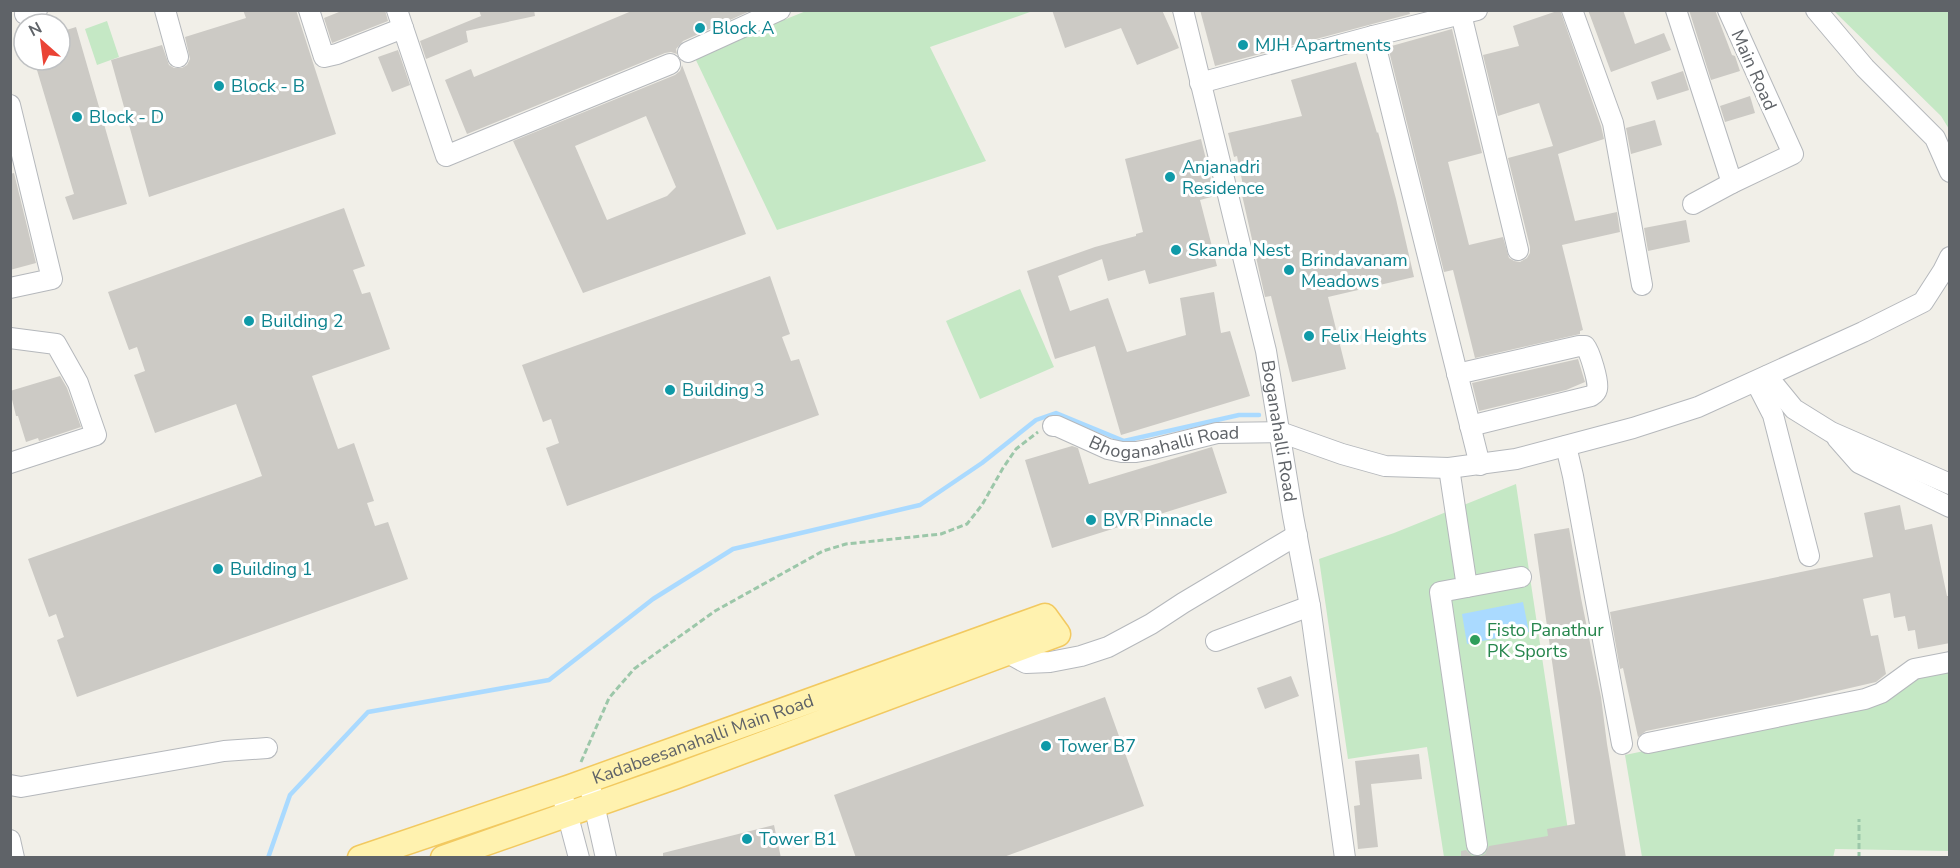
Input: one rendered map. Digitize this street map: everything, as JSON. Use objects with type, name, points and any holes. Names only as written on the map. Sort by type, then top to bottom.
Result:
[{"type":"main road","name":"Kadabeesanahalli Main Road","points":[[360,858],[1052,625],[1008,653],[443,858]]},
{"type":"street","points":[[165,10],[178,57]]},
{"type":"street","points":[[309,10],[321,59],[338,54],[400,19],[446,156],[670,64]]},
{"type":"street","points":[[688,52],[780,10]]},
{"type":"street","name":"Boganahalli Road","points":[[1183,10],[1266,351],[1310,606],[1345,858]]},
{"type":"street","points":[[1572,10],[1613,123],[1642,285]]},
{"type":"street","points":[[1676,10],[1732,183],[1693,204]]},
{"type":"street","name":"Main Road","points":[[1728,10],[1793,154],[1732,183]]},
{"type":"street","points":[[1816,10],[1865,68],[1935,138],[1950,172]]},
{"type":"street","points":[[1200,83],[1469,12],[1518,250]]},
{"type":"street","points":[[1373,36],[1478,459]]},
{"type":"street","points":[[10,105],[52,279],[10,288]]},
{"type":"street","points":[[1280,432],[1342,454],[1385,466],[1449,468],[1478,459],[1516,459],[1566,446],[1698,407],[1923,302],[1950,257]]},
{"type":"street","points":[[10,338],[56,344],[78,383],[96,435],[10,463]]},
{"type":"street","points":[[1457,374],[1579,346],[1585,346],[1591,358],[1598,388],[1596,393],[1470,426]]},
{"type":"street","points":[[1761,379],[1794,409],[1831,432],[1950,484]]},
{"type":"street","points":[[1761,379],[1773,415],[1809,556]]},
{"type":"street","name":"Bhoganahalli Road","points":[[1053,426],[1108,449],[1129,452],[1153,449],[1217,434],[1280,432]]},
{"type":"street","points":[[1831,432],[1859,463],[1950,507]]},
{"type":"street","points":[[1566,446],[1622,744]]},
{"type":"street","points":[[1449,468],[1467,586]]},
{"type":"street","points":[[1008,653],[1026,663],[1050,662],[1081,656],[1108,647],[1151,624],[1297,535]]},
{"type":"street","points":[[1477,845],[1440,592],[1521,577]]},
{"type":"street","points":[[1216,641],[1310,606]]},
{"type":"street","points":[[1648,742],[1865,699],[1881,693],[1914,669],[1950,662]]},
{"type":"street","points":[[10,785],[21,786],[224,751],[267,748]]},
{"type":"street","points":[[573,785],[593,805],[606,858]]},
{"type":"street","points":[[573,785],[568,813],[579,858]]},
{"type":"street","points":[[10,840],[14,858]]},
{"type":"path","points":[[573,785],[609,698],[634,669],[715,610],[823,551],[846,544],[941,534],[967,524],[982,505],[1016,449],[1032,435],[1053,426]]},
{"type":"path","points":[[1859,819],[1859,858]]},
{"type":"green space","points":[[1029,10],[1030,12],[930,47],[986,161],[777,230],[694,56],[806,11]]},
{"type":"green space","points":[[1834,11],[1949,11],[1949,129],[1941,116]]},
{"type":"green space","points":[[107,21],[119,57],[97,65],[85,29]]},
{"type":"green space","points":[[1020,289],[1054,367],[980,399],[946,321]]},
{"type":"green space","name":"Fisto Panathur PK Sports","points":[[1516,484],[1572,857],[1444,857],[1427,747],[1348,759],[1319,559],[1394,533]]},
{"type":"green space","points":[[1949,661],[1949,851],[1835,849],[1833,858],[1642,857],[1625,755],[1863,705]]},
{"type":"water","points":[[1523,602],[1529,632],[1467,644],[1462,614]]},
{"type":"building","points":[[243,10],[296,10],[336,134],[149,197],[111,60],[162,45],[169,65],[182,68],[190,59],[185,37],[246,18]]},
{"type":"building","points":[[344,10],[385,10],[388,21],[332,43],[324,18]]},
{"type":"building","points":[[479,10],[534,10],[535,16],[466,31],[468,42],[426,59],[420,41],[481,16]]},
{"type":"building","points":[[634,10],[750,11],[683,41],[676,49],[677,54],[665,53],[467,134],[445,80],[471,69],[474,77]]},
{"type":"building","points":[[1052,10],[1162,10],[1179,48],[1137,65],[1121,28],[1065,48]]},
{"type":"building","points":[[1200,10],[1409,10],[1410,14],[1215,66]]},
{"type":"building","points":[[1560,10],[1604,139],[1558,154],[1575,221],[1617,212],[1620,232],[1562,245],[1583,330],[1580,334],[1475,358],[1453,270],[1444,272],[1388,47],[1452,29],[1482,153],[1448,162],[1469,245],[1503,237],[1509,258],[1520,262],[1527,258],[1530,247],[1508,158],[1553,146],[1539,103],[1498,116],[1483,55],[1519,46],[1513,26]]},
{"type":"building","points":[[1588,10],[1623,10],[1635,44],[1664,33],[1671,50],[1611,72]]},
{"type":"building","points":[[1689,10],[1715,10],[1740,71],[1711,80]]},
{"type":"building","name":"Block - D","points":[[76,27],[127,204],[73,220],[65,197],[74,194],[38,72],[72,72],[72,28]]},
{"type":"building","points":[[398,50],[410,85],[392,92],[378,57]]},
{"type":"building","points":[[1356,62],[1378,132],[1414,277],[1328,297],[1346,369],[1292,382],[1271,296],[1265,297],[1242,195],[1245,195],[1237,156],[1234,157],[1228,133],[1302,116],[1291,80]]},
{"type":"building","points":[[682,65],[746,234],[583,293],[513,141],[680,71]],"holes":[[[646,116],[676,187],[667,196],[607,220],[575,146]]]},
{"type":"building","points":[[1683,71],[1689,90],[1657,100],[1651,82]]},
{"type":"building","points":[[1750,96],[1755,113],[1725,122],[1720,106]]},
{"type":"building","points":[[1655,120],[1662,145],[1631,154],[1626,128]]},
{"type":"building","points":[[1201,139],[1215,196],[1200,200],[1217,266],[1149,284],[1145,270],[1108,281],[1102,259],[1058,276],[1070,311],[1108,298],[1127,352],[1186,335],[1180,298],[1214,292],[1221,333],[1230,331],[1250,396],[1121,435],[1095,346],[1055,359],[1027,271],[1143,232],[1125,159]]},
{"type":"building","points":[[14,173],[36,263],[10,270],[10,174]]},
{"type":"building","points":[[344,208],[365,266],[353,270],[362,294],[370,292],[390,349],[312,376],[338,449],[354,443],[374,501],[367,503],[375,526],[388,522],[408,579],[77,697],[57,640],[64,637],[56,614],[49,617],[28,559],[262,476],[236,404],[155,433],[134,375],[145,371],[137,347],[129,350],[108,292]]},
{"type":"building","points":[[1686,220],[1690,242],[1648,251],[1644,228]]},
{"type":"building","name":"Building 3","points":[[770,276],[790,334],[782,337],[791,361],[799,359],[819,415],[567,506],[546,448],[559,443],[551,419],[543,422],[522,365]]},
{"type":"building","points":[[1578,359],[1585,382],[1566,390],[1479,411],[1472,383]]},
{"type":"building","points":[[60,376],[67,388],[81,427],[39,441],[38,438],[26,442],[10,391]]},
{"type":"building","name":"BVR Pinnacle","points":[[1072,446],[1078,448],[1089,484],[1212,447],[1227,493],[1052,548],[1025,460]]},
{"type":"building","points":[[1900,505],[1905,530],[1932,524],[1947,596],[1950,596],[1950,643],[1918,649],[1915,630],[1908,631],[1905,616],[1894,618],[1890,593],[1863,599],[1871,636],[1878,635],[1886,674],[1876,682],[1646,731],[1638,737],[1623,668],[1620,669],[1610,612],[1873,557],[1864,513]]},
{"type":"building","points":[[1569,528],[1601,697],[1626,858],[1461,858],[1461,851],[1466,850],[1472,856],[1479,857],[1485,854],[1489,846],[1548,836],[1547,829],[1575,824],[1534,534]]},
{"type":"building","points":[[1291,676],[1299,696],[1265,709],[1257,688]]},
{"type":"building","name":"Tower B7","points":[[1105,697],[1144,806],[1001,858],[856,858],[834,795]]},
{"type":"building","points":[[1419,754],[1422,779],[1371,784],[1378,847],[1358,849],[1354,806],[1360,805],[1355,761]]},
{"type":"building","name":"Tower B1","points":[[774,825],[781,858],[663,858],[663,853]]},
{"type":"waterway","points":[[268,858],[290,795],[368,712],[549,680],[653,599],[733,549],[920,505],[982,463],[1036,420],[1056,413],[1124,441],[1239,415],[1259,415]]},
{"type":"place","name":"Block A","points":[[700,28]]},
{"type":"place","name":"MJH Apartments","points":[[1243,45]]},
{"type":"place","name":"Block - B","points":[[219,86]]},
{"type":"place","name":"Block - D","points":[[77,117]]},
{"type":"place","name":"Anjanadri Residence","points":[[1170,177]]},
{"type":"place","name":"Skanda Nest","points":[[1176,250]]},
{"type":"place","name":"Brindavanam Meadows","points":[[1289,270]]},
{"type":"place","name":"Building 2","points":[[249,321]]},
{"type":"place","name":"Felix Heights","points":[[1309,336]]},
{"type":"place","name":"Building 3","points":[[670,390]]},
{"type":"place","name":"BVR Pinnacle","points":[[1091,520]]},
{"type":"place","name":"Building 1","points":[[218,569]]},
{"type":"place","name":"Fisto Panathur PK Sports","points":[[1475,640]]},
{"type":"place","name":"Tower B7","points":[[1046,746]]},
{"type":"place","name":"Tower B1","points":[[747,839]]}]
